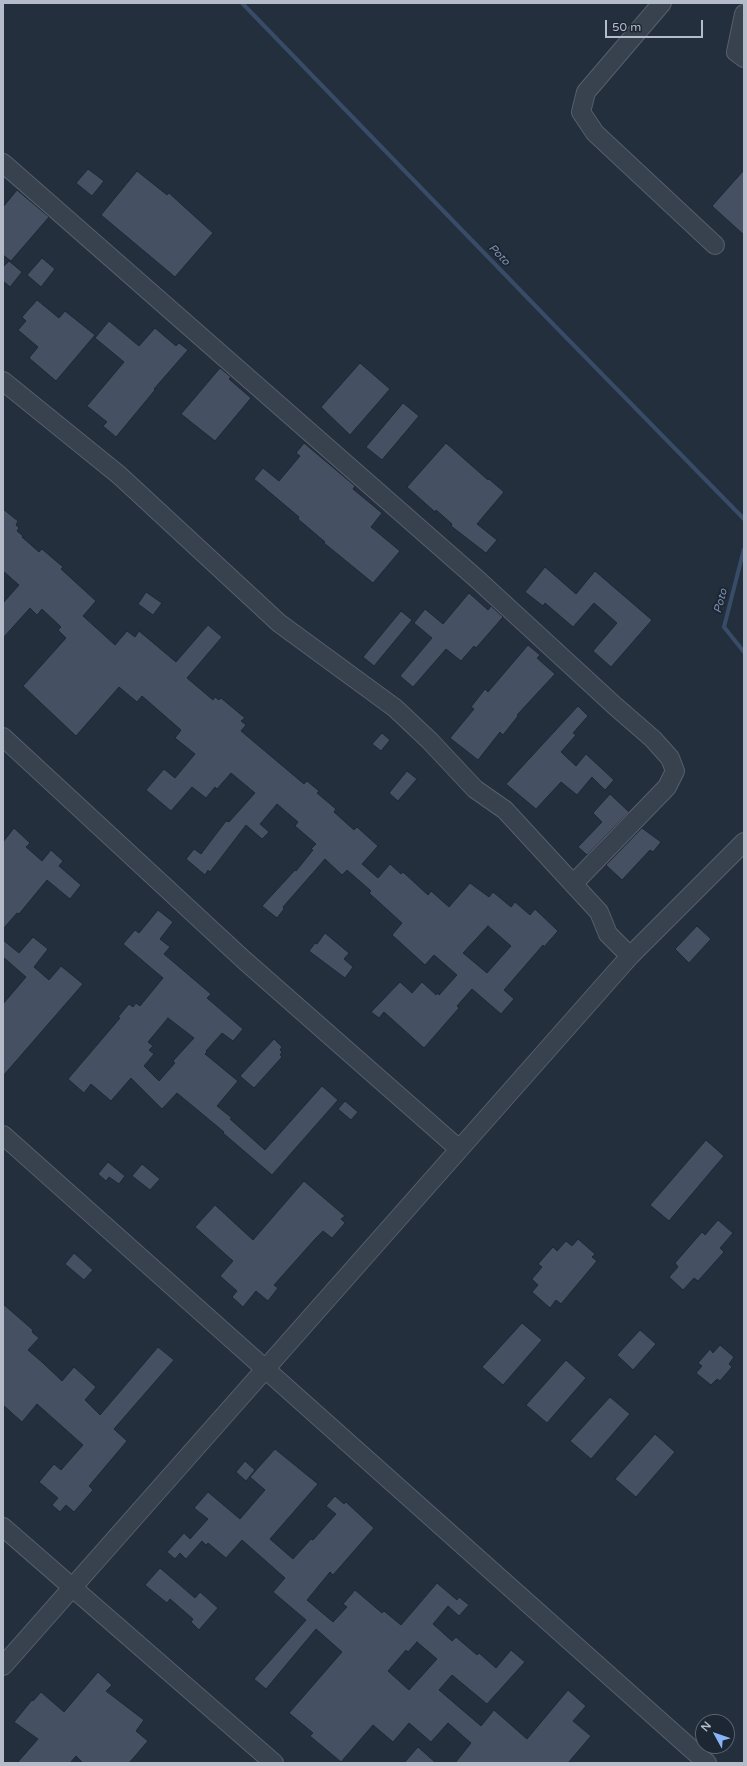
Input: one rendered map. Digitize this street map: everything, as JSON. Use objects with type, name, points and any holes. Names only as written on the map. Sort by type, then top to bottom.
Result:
[{"type":"street","points":[[662,3],[586,92],[581,112],[595,133],[715,245]]},
{"type":"street","points":[[744,14],[736,52],[744,58]]},
{"type":"street","points":[[3,163],[477,578],[615,706],[653,739],[670,758],[675,771],[667,787],[573,884]]},
{"type":"street","points":[[3,381],[119,475],[279,623],[395,708],[430,741],[475,789],[504,810],[599,912],[608,934],[630,956]]},
{"type":"street","points":[[3,737],[244,960],[458,1149]]},
{"type":"street","points":[[3,1666],[267,1369],[458,1149],[630,956],[744,842]]},
{"type":"street","points":[[3,1134],[708,1763]]},
{"type":"street","points":[[3,1528],[274,1763]]},
{"type":"building","points":[[88,169],[104,181],[92,196],[76,183]]},
{"type":"building","points":[[744,170],[744,235],[712,206]]},
{"type":"building","points":[[137,171],[167,195],[169,193],[213,233],[175,277],[101,215]]},
{"type":"building","points":[[17,190],[49,217],[11,261],[3,255],[3,207]]},
{"type":"building","points":[[42,258],[55,269],[41,287],[27,275]]},
{"type":"building","points":[[9,261],[22,272],[10,287],[3,281],[3,267]]},
{"type":"building","points":[[37,300],[59,318],[65,311],[95,335],[56,381],[29,358],[38,347],[18,330],[26,321],[22,317]]},
{"type":"building","points":[[109,321],[139,346],[155,328],[176,346],[179,343],[188,350],[154,389],[155,390],[116,437],[103,426],[107,422],[87,406],[124,362],[95,338]]},
{"type":"building","points":[[360,363],[390,389],[350,435],[321,407]]},
{"type":"building","points":[[220,368],[231,377],[229,379],[251,398],[215,441],[181,414]]},
{"type":"building","points":[[403,403],[419,416],[382,460],[366,447]]},
{"type":"building","points":[[304,443],[355,486],[353,489],[382,513],[371,527],[400,551],[373,583],[324,543],[325,542],[298,519],[299,517],[254,479],[263,468],[279,481],[300,456],[296,453]]},
{"type":"building","points":[[446,443],[504,492],[477,524],[497,540],[486,553],[451,526],[452,524],[436,510],[435,512],[407,487]]},
{"type":"building","points":[[3,509],[18,521],[16,525],[19,528],[17,531],[23,536],[22,537],[39,552],[42,549],[63,567],[61,569],[96,601],[83,616],[115,645],[127,631],[135,637],[139,631],[176,662],[208,625],[222,637],[187,678],[213,700],[215,697],[219,700],[221,698],[245,718],[241,721],[246,725],[241,731],[304,784],[307,781],[319,791],[317,793],[336,809],[334,812],[354,830],[357,827],[378,846],[362,864],[378,878],[390,864],[401,874],[403,872],[428,895],[431,891],[449,907],[470,883],[489,897],[493,892],[511,907],[515,902],[530,915],[535,909],[558,931],[544,947],[543,945],[504,990],[514,999],[501,1014],[472,989],[457,1006],[459,1008],[424,1048],[384,1012],[379,1018],[371,1012],[400,982],[412,993],[422,982],[436,995],[437,993],[439,995],[457,975],[434,955],[425,965],[392,935],[402,923],[369,893],[371,891],[347,870],[342,875],[325,859],[283,907],[284,909],[277,918],[262,906],[295,870],[296,871],[316,844],[295,826],[298,822],[277,804],[260,824],[269,832],[262,839],[246,825],[210,872],[208,870],[205,875],[186,859],[194,849],[201,854],[226,821],[229,822],[255,793],[231,773],[217,789],[215,787],[206,798],[192,787],[171,811],[146,790],[164,769],[175,778],[195,754],[175,738],[181,730],[142,696],[137,702],[119,687],[76,736],[23,686],[66,638],[58,630],[61,627],[42,609],[37,615],[30,608],[3,638],[3,603],[19,585],[3,571]],"holes":[[[488,926],[511,946],[487,973],[463,953]]]},
{"type":"building","points":[[545,567],[576,594],[595,571],[652,620],[611,667],[593,651],[617,623],[594,603],[573,627],[545,603],[543,606],[525,592]]},
{"type":"building","points":[[146,592],[162,603],[153,615],[138,604]]},
{"type":"building","points":[[469,593],[488,610],[491,606],[503,617],[476,648],[474,646],[461,661],[446,649],[413,687],[400,676],[432,638],[414,623],[425,609],[443,624]]},
{"type":"building","points":[[401,611],[412,620],[374,666],[363,657]]},
{"type":"building","points":[[528,645],[540,655],[537,658],[555,674],[517,715],[518,716],[503,735],[500,732],[478,760],[450,738],[474,709],[471,707],[485,689],[488,692]]},
{"type":"building","points":[[578,706],[588,716],[573,733],[576,735],[561,752],[576,766],[586,754],[614,780],[605,790],[592,777],[577,795],[561,782],[536,809],[506,784]]},
{"type":"building","points":[[382,733],[390,740],[381,751],[372,744]]},
{"type":"building","points":[[407,771],[417,779],[398,801],[389,793]]},
{"type":"building","points":[[610,794],[629,812],[587,855],[578,847],[602,822],[593,813]]},
{"type":"building","points":[[14,828],[30,843],[26,847],[42,861],[51,850],[63,861],[59,866],[81,885],[70,899],[47,880],[19,914],[17,913],[3,929],[3,842]]},
{"type":"building","points":[[642,828],[661,842],[653,852],[650,850],[622,880],[606,865]]},
{"type":"building","points":[[158,910],[173,922],[160,939],[170,947],[164,954],[211,994],[207,998],[243,1029],[233,1041],[222,1033],[205,1054],[238,1081],[217,1106],[232,1118],[230,1119],[265,1150],[322,1086],[338,1100],[272,1175],[177,1093],[162,1109],[131,1078],[111,1101],[91,1084],[84,1093],[68,1079],[120,1018],[118,1017],[129,1004],[133,1007],[136,1003],[140,1006],[163,978],[123,944],[135,930],[139,933]],"holes":[[[168,1018],[194,1038],[173,1061],[175,1063],[159,1081],[144,1066],[154,1054],[149,1050],[153,1046],[148,1042]]]},
{"type":"building","points":[[697,926],[711,939],[689,963],[675,949]]},
{"type":"building","points":[[325,933],[349,953],[344,959],[353,967],[345,978],[309,951],[315,943],[317,944]]},
{"type":"building","points":[[33,937],[48,949],[34,967],[49,980],[61,966],[83,984],[3,1076],[3,1004],[26,977],[3,957],[3,940],[19,953]]},
{"type":"building","points":[[274,1039],[282,1047],[280,1050],[282,1052],[280,1055],[282,1057],[254,1088],[240,1076]]},
{"type":"building","points":[[345,1101],[358,1112],[351,1120],[338,1109]]},
{"type":"building","points":[[706,1140],[724,1156],[669,1221],[650,1205]]},
{"type":"building","points":[[108,1162],[125,1176],[119,1184],[109,1177],[106,1181],[98,1174]]},
{"type":"building","points":[[142,1164],[160,1179],[150,1190],[132,1176]]},
{"type":"building","points":[[304,1181],[345,1216],[341,1219],[345,1223],[332,1238],[323,1231],[315,1239],[274,1285],[278,1288],[268,1301],[256,1291],[243,1307],[232,1297],[237,1291],[220,1276],[233,1261],[195,1227],[215,1205],[253,1240]]},
{"type":"building","points":[[718,1220],[733,1233],[720,1248],[724,1252],[698,1281],[694,1278],[683,1290],[669,1277],[678,1267],[675,1263],[702,1232],[705,1235]]},
{"type":"building","points":[[578,1239],[595,1254],[592,1257],[597,1261],[561,1304],[556,1300],[550,1308],[532,1292],[538,1285],[532,1279],[542,1267],[538,1264],[553,1247],[557,1251],[566,1241],[572,1246]]},
{"type":"building","points":[[74,1253],[93,1270],[84,1280],[65,1264]]},
{"type":"building","points":[[3,1304],[33,1330],[32,1332],[39,1338],[28,1350],[62,1381],[74,1367],[96,1387],[85,1400],[100,1415],[158,1347],[174,1360],[114,1429],[127,1441],[89,1486],[93,1490],[74,1512],[66,1505],[60,1512],[52,1505],[58,1498],[39,1482],[54,1464],[61,1470],[83,1445],[37,1404],[22,1422],[3,1405]]},
{"type":"building","points":[[522,1323],[542,1340],[503,1385],[482,1367]]},
{"type":"building","points":[[640,1330],[656,1344],[633,1370],[617,1355]]},
{"type":"building","points":[[720,1345],[734,1357],[729,1364],[732,1367],[720,1381],[717,1379],[711,1385],[696,1373],[702,1366],[698,1363],[710,1349],[713,1353]]},
{"type":"building","points":[[566,1360],[586,1378],[547,1423],[526,1405]]},
{"type":"building","points":[[610,1397],[630,1414],[591,1459],[570,1441]]},
{"type":"building","points":[[655,1434],[675,1452],[636,1497],[615,1479]]},
{"type":"building","points":[[275,1449],[318,1484],[270,1539],[293,1559],[311,1539],[313,1540],[336,1514],[326,1506],[335,1496],[344,1504],[346,1502],[374,1528],[333,1575],[330,1572],[307,1600],[333,1622],[347,1607],[343,1604],[355,1590],[382,1613],[384,1611],[401,1625],[437,1583],[457,1600],[459,1597],[469,1605],[459,1616],[448,1606],[433,1624],[452,1641],[456,1637],[477,1655],[479,1653],[496,1668],[511,1650],[525,1662],[487,1704],[452,1675],[439,1690],[481,1726],[494,1710],[527,1739],[568,1690],[586,1706],[573,1721],[591,1736],[568,1763],[455,1763],[471,1743],[448,1723],[431,1742],[409,1723],[393,1742],[373,1725],[341,1762],[310,1736],[313,1733],[289,1713],[342,1652],[316,1629],[266,1689],[254,1679],[306,1620],[273,1592],[285,1578],[242,1540],[226,1558],[208,1543],[206,1545],[202,1541],[186,1559],[180,1553],[175,1559],[167,1552],[184,1533],[190,1539],[208,1519],[194,1508],[208,1492],[240,1519],[265,1490],[250,1477]],"holes":[[[417,1642],[437,1659],[409,1690],[388,1671],[406,1650],[408,1652]]]},
{"type":"building","points":[[245,1461],[255,1470],[246,1481],[236,1472]]},
{"type":"building","points":[[160,1568],[195,1598],[200,1592],[218,1608],[199,1630],[191,1622],[193,1619],[170,1599],[167,1603],[145,1585]]},
{"type":"building","points":[[98,1672],[112,1685],[106,1691],[144,1720],[136,1731],[148,1741],[129,1763],[83,1763],[76,1756],[70,1763],[17,1763],[38,1739],[14,1722],[32,1700],[33,1701],[41,1692],[64,1712]]},
{"type":"building","points":[[418,1747],[436,1763],[404,1763]]},
{"type":"waterway","name":"Poto","points":[[242,3],[744,519]]},
{"type":"waterway","name":"Poto","points":[[744,549],[724,627],[744,652]]}]
